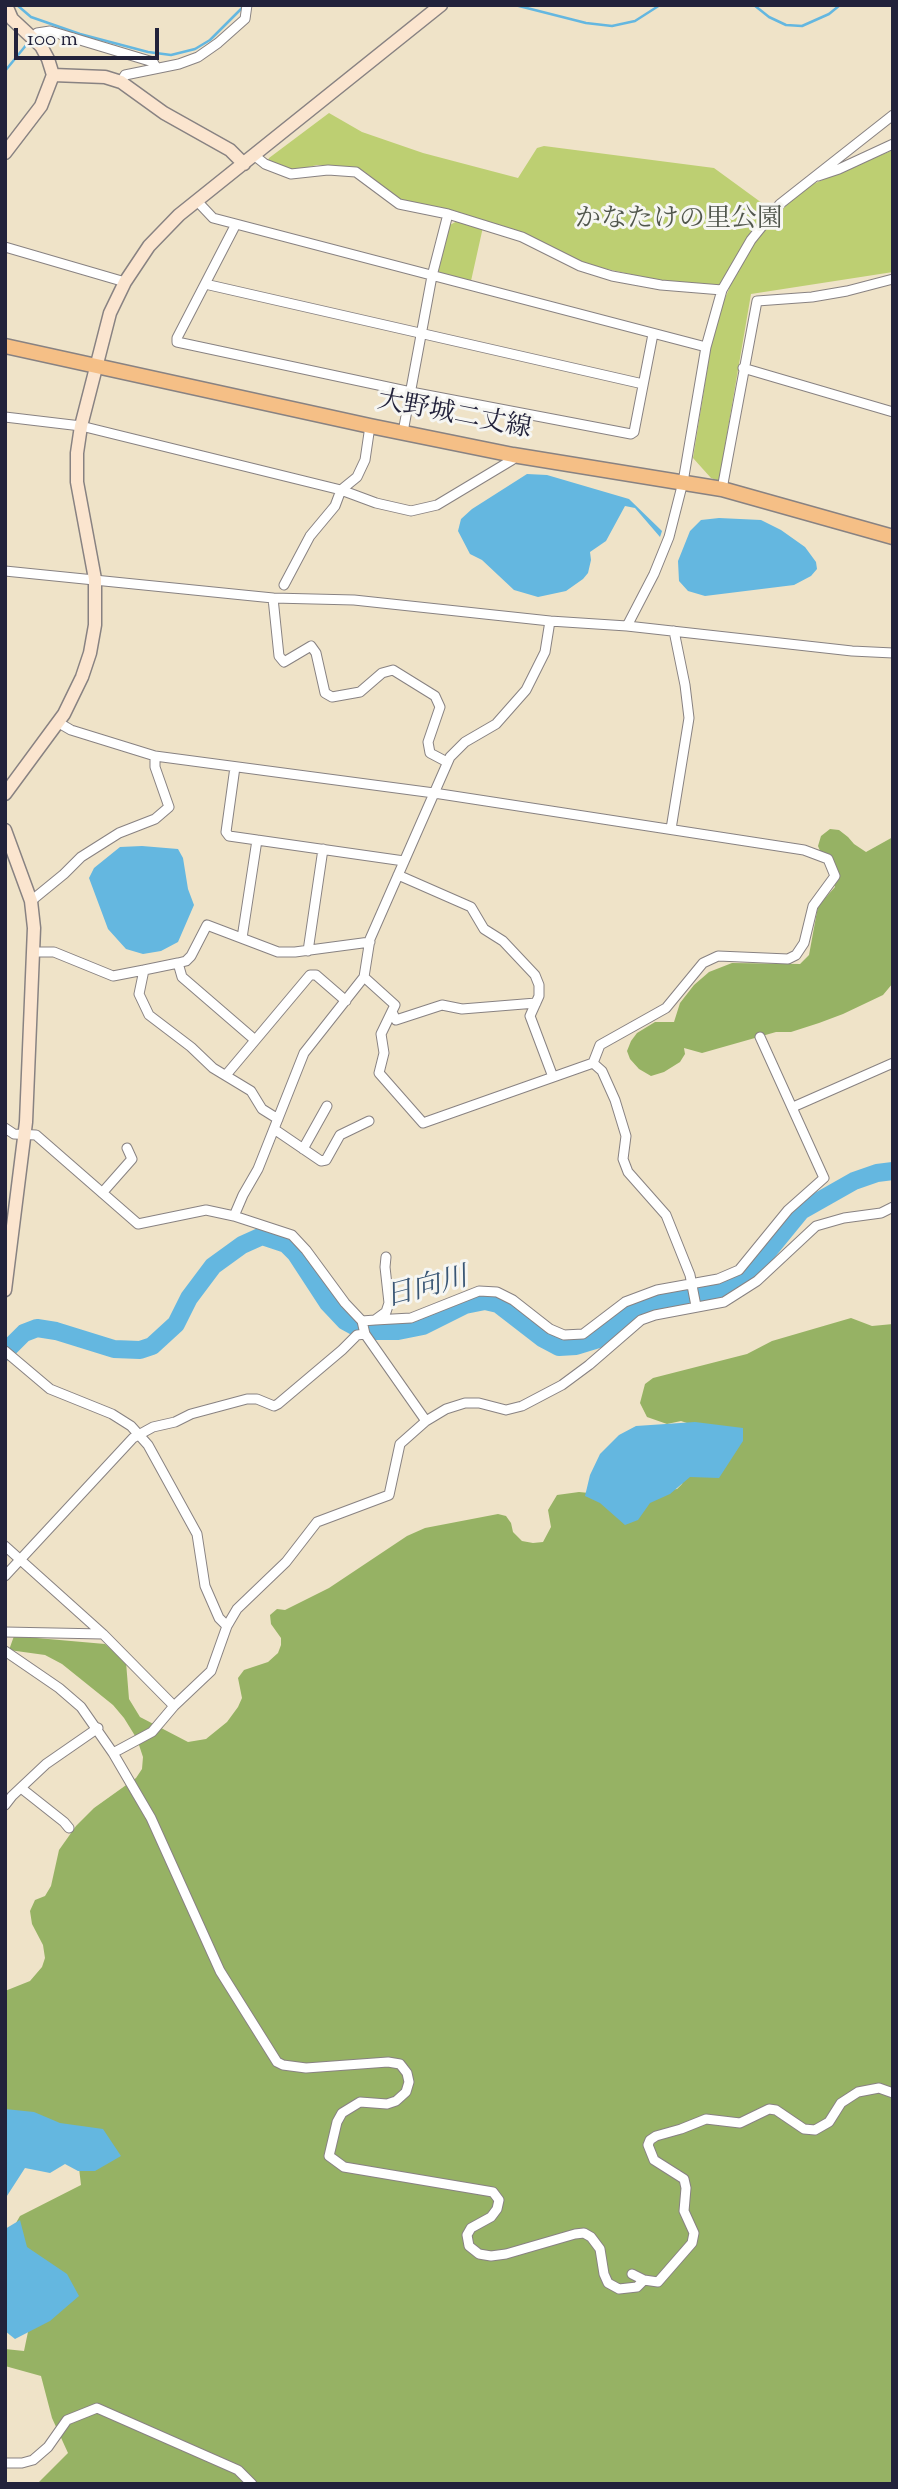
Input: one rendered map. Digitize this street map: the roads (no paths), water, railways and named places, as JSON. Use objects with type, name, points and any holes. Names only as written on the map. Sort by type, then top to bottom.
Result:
[{"type":"main road","name":"大野城二丈線","points":[[5,346],[513,455],[722,489],[893,537]]},
{"type":"street","points":[[5,153],[41,106],[53,75],[48,59],[33,39],[12,19],[6,5]]},
{"type":"street","points":[[5,794],[59,723],[82,677],[90,653],[95,625],[95,579],[77,482],[81,426],[110,313],[125,282],[149,246],[179,215],[441,5]]},
{"type":"street","points":[[121,82],[125,75],[198,57],[245,19],[248,8]]},
{"type":"street","points":[[33,39],[37,33],[50,31],[153,62],[156,67]]},
{"type":"street","points":[[53,75],[105,77],[121,82],[164,113],[230,150],[249,160],[291,174],[328,170],[356,172],[398,204],[448,214],[522,237],[580,266],[612,276],[661,285],[722,290]]},
{"type":"street","points":[[627,626],[654,574],[669,537],[683,482],[706,347],[722,290],[743,253],[775,210],[893,114]]},
{"type":"street","points":[[813,178],[893,144]]},
{"type":"street","points":[[197,201],[213,218],[236,225],[706,347]]},
{"type":"street","points":[[403,432],[432,276],[448,214]]},
{"type":"street","points":[[236,225],[177,342],[411,392],[631,433],[634,432],[653,334]]},
{"type":"street","points":[[5,247],[125,282]]},
{"type":"street","points":[[722,489],[757,301],[811,297],[893,279]]},
{"type":"street","points":[[205,284],[643,384]]},
{"type":"street","points":[[743,368],[893,412]]},
{"type":"street","points":[[5,417],[81,426],[341,490],[376,503],[411,511],[437,505],[512,460],[513,455]]},
{"type":"street","points":[[284,585],[299,553],[335,506],[341,490],[357,477],[365,460],[370,426]]},
{"type":"street","points":[[5,571],[273,598],[354,600],[893,653]]},
{"type":"street","points":[[273,598],[279,656],[284,662],[310,646],[316,653],[325,693],[332,697],[360,692],[382,673],[393,670],[435,696],[440,707],[428,742],[430,753],[447,762]]},
{"type":"street","points":[[234,1216],[258,1169],[304,1053],[364,977],[370,942],[447,762],[465,742],[496,724],[526,690],[545,652],[550,621]]},
{"type":"street","points":[[671,829],[689,718],[674,631]]},
{"type":"street","points":[[59,723],[71,730],[155,756],[434,793],[820,855],[828,859],[835,876],[813,906],[804,943],[789,960],[718,956],[703,962],[666,1008],[600,1045],[593,1063],[423,1123],[379,1073],[384,1054],[381,1034],[395,1005],[364,977]]},
{"type":"street","points":[[31,901],[81,857],[119,833],[155,819],[169,807],[155,767],[155,756]]},
{"type":"street","points":[[235,766],[226,832],[229,836],[404,861]]},
{"type":"street","points":[[5,830],[31,901],[33,952],[24,1135],[11,1200],[5,1290]]},
{"type":"street","points":[[242,938],[257,840]]},
{"type":"street","points":[[308,951],[323,849]]},
{"type":"street","points":[[398,875],[471,907],[484,929],[503,941],[534,975],[539,985],[539,996],[530,1016],[553,1077]]},
{"type":"street","points":[[33,952],[54,952],[113,976],[186,961],[207,925],[278,952],[308,951],[370,942]]},
{"type":"street","points":[[178,963],[182,977],[255,1040]]},
{"type":"street","points":[[144,970],[139,994],[149,1016],[191,1047],[213,1068],[251,1091],[262,1109],[278,1119]]},
{"type":"street","points":[[226,1075],[310,975],[316,975],[346,1001]]},
{"type":"street","points":[[392,1012],[396,1020],[442,1004],[462,1009],[536,1003]]},
{"type":"street","points":[[362,1321],[411,1318],[479,1291],[497,1292],[513,1300],[550,1329],[564,1335],[583,1334],[625,1302],[657,1290],[718,1279],[739,1269],[788,1210],[824,1178],[760,1037]]},
{"type":"street","points":[[593,1063],[602,1071],[615,1100],[626,1136],[623,1159],[628,1172],[666,1215],[692,1282],[696,1306]]},
{"type":"street","points":[[793,1107],[893,1063]]},
{"type":"street","points":[[303,1149],[327,1105]]},
{"type":"street","points":[[274,1129],[321,1161],[326,1160],[340,1135],[369,1121]]},
{"type":"street","points":[[5,1128],[14,1134],[36,1135],[138,1224],[206,1210],[292,1235],[362,1321],[365,1334],[426,1422]]},
{"type":"street","points":[[102,1193],[132,1158],[127,1148]]},
{"type":"street","points":[[113,1753],[152,1732],[174,1706],[211,1671],[237,1609],[286,1562],[317,1522],[389,1495],[400,1444],[426,1422],[446,1409],[464,1403],[479,1403],[506,1410],[522,1406],[562,1385],[641,1320],[724,1302],[741,1293],[816,1226],[844,1218],[881,1213],[893,1207]]},
{"type":"street","points":[[375,1320],[386,1312],[389,1303],[386,1257]]},
{"type":"street","points":[[5,1576],[134,1438],[153,1427],[175,1422],[191,1413],[247,1399],[257,1399],[274,1406],[357,1335],[365,1334]]},
{"type":"street","points":[[8,1354],[50,1390],[112,1414],[131,1426],[148,1445],[197,1534],[205,1586],[219,1618],[228,1626]]},
{"type":"street","points":[[5,1546],[103,1634],[174,1706]]},
{"type":"street","points":[[5,1632],[103,1634]]},
{"type":"street","points":[[5,1651],[59,1688],[81,1707],[98,1728],[151,1818],[220,1972],[277,2062],[306,2068],[388,2062],[400,2064],[407,2073],[409,2082],[406,2092],[396,2101],[387,2104],[360,2102],[342,2113],[330,2144],[329,2156],[334,2161],[344,2166],[493,2192],[499,2200],[498,2209],[491,2217],[471,2228],[467,2235],[469,2246],[479,2254],[506,2254],[584,2233],[591,2237],[600,2249],[608,2283],[619,2289],[637,2287],[644,2280]]},
{"type":"street","points":[[5,1805],[9,1794],[21,1788],[46,1764],[98,1728]]},
{"type":"street","points":[[21,1788],[69,1828]]},
{"type":"street","points":[[632,2274],[644,2280],[658,2282],[692,2243],[694,2234],[684,2211],[684,2179],[654,2160],[649,2152],[650,2140],[706,2119],[740,2123],[769,2109],[776,2110],[804,2129],[815,2130],[829,2122],[841,2103],[858,2092],[879,2088],[893,2093]]},
{"type":"street","points":[[5,2463],[33,2460],[48,2447],[67,2420],[97,2409],[238,2470],[252,2484]]},
{"type":"water","points":[[527,474],[547,475],[629,499],[662,531],[660,537],[635,508],[625,506],[606,541],[590,552],[588,573],[583,579],[566,591],[538,597],[514,590],[482,560],[470,554],[458,531],[461,519],[472,509]]},
{"type":"water","points":[[701,520],[761,520],[781,530],[805,547],[816,562],[817,569],[811,576],[794,585],[705,596],[688,591],[679,581],[678,561],[690,531]]},
{"type":"water","points":[[120,847],[178,849],[183,858],[188,889],[194,905],[178,942],[161,951],[143,954],[126,949],[108,929],[89,878],[94,868]]},
{"type":"water","points":[[695,1422],[743,1428],[743,1441],[719,1478],[690,1477],[670,1494],[650,1503],[638,1520],[625,1525],[600,1503],[585,1496],[590,1475],[600,1454],[619,1435],[636,1426]]},
{"type":"water","points":[[5,2109],[34,2112],[60,2123],[103,2129],[121,2156],[95,2171],[78,2171],[65,2164],[50,2173],[25,2168],[5,2199]]},
{"type":"water","points":[[20,2220],[27,2247],[67,2274],[79,2296],[50,2321],[15,2339],[5,2331],[5,2229]]},
{"type":"waterway","points":[[17,5],[31,17],[80,34],[148,52],[171,55],[195,49],[210,40],[243,7]]},
{"type":"waterway","points":[[302,5],[316,5]]},
{"type":"waterway","points":[[515,5],[586,23],[612,26],[635,21],[660,5]]},
{"type":"waterway","points":[[754,5],[769,17],[786,25],[802,26],[829,14],[840,5]]},
{"type":"waterway","points":[[5,71],[27,44]]},
{"type":"waterway","name":"日向川","points":[[5,1352],[24,1333],[37,1328],[56,1331],[114,1349],[140,1350],[152,1346],[176,1324],[189,1298],[213,1266],[242,1245],[262,1236],[286,1244],[296,1254],[328,1303],[345,1321],[356,1327],[370,1331],[398,1331],[423,1326],[465,1305],[485,1301],[498,1304],[542,1338],[559,1347],[576,1346],[599,1339],[643,1308],[732,1286],[747,1277],[801,1211],[854,1181],[893,1171]]},
{"type":"park label","name":"かなたけの里公園","points":[[679,222]]}]
